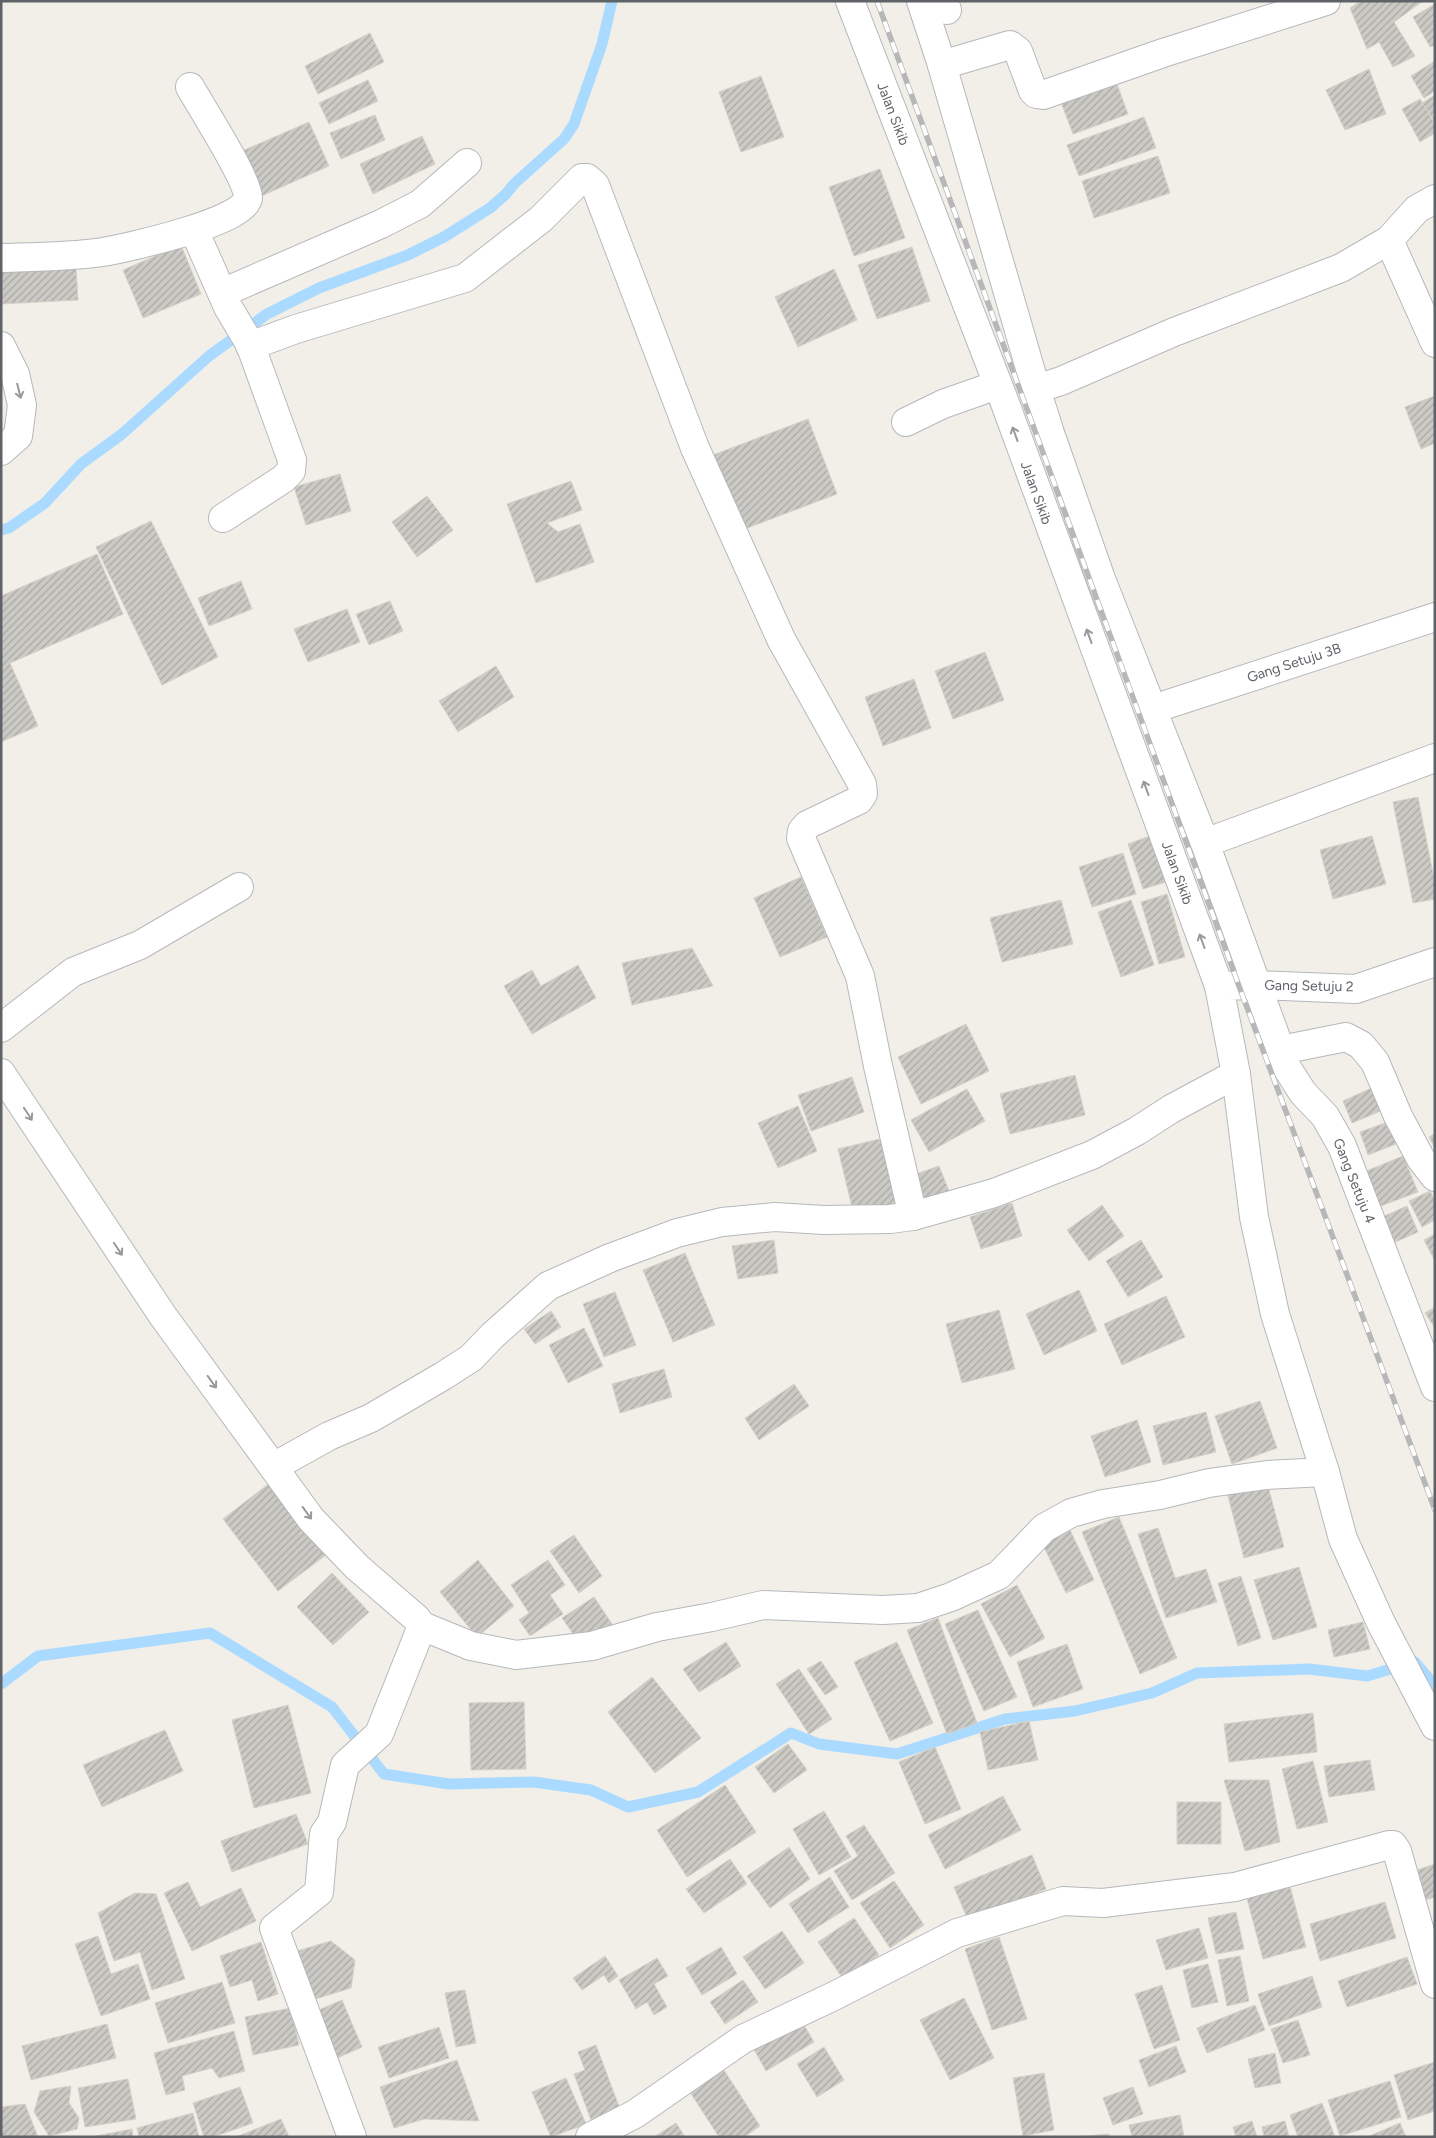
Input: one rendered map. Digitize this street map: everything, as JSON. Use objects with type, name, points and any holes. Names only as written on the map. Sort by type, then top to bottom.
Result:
[{"type":"street","name":"Jalan Sikib","points":[[850,1],[997,385],[1238,986]]},
{"type":"street","points":[[920,1],[942,65],[1036,389],[1101,579],[1205,843],[1238,986],[1236,1074],[1254,1216],[1275,1314],[1344,1539],[1381,1623],[1435,1726]]},
{"type":"street","points":[[942,65],[1010,45],[1018,51],[1033,91],[1036,94],[1043,95],[1163,53],[1326,1]]},
{"type":"street","points":[[1,258],[48,257],[104,251],[194,230],[238,212],[246,205],[248,198],[243,180],[190,87]]},
{"type":"street","points":[[225,300],[420,204],[467,163]]},
{"type":"street","points":[[250,345],[296,329],[466,278],[541,219],[582,178],[587,178],[595,185],[696,448],[781,639],[862,784],[864,794],[859,800],[807,825],[802,831],[801,838],[860,976],[878,1066],[913,1216]]},
{"type":"street","points":[[1036,389],[1061,381],[1174,332],[1341,268],[1389,240],[1417,209],[1435,199]]},
{"type":"street","points":[[194,230],[225,300],[250,345],[292,460],[290,471],[283,479],[224,518]]},
{"type":"street","points":[[1389,240],[1435,343]]},
{"type":"street","points":[[1,346],[15,374],[22,405],[18,436],[1,451]]},
{"type":"street","points":[[906,422],[942,404],[997,385]]},
{"type":"street","name":"Gang Setuju 3B","points":[[1153,709],[1435,617]]},
{"type":"street","points":[[1205,843],[1435,758]]},
{"type":"street","points":[[1,1028],[73,972],[140,945],[239,887]]},
{"type":"street","name":"Gang Setuju 2","points":[[1238,986],[1356,989],[1435,962]]},
{"type":"street","name":"Gang Setuju 4","points":[[1238,986],[1281,1050],[1287,1068],[1303,1093],[1325,1116],[1342,1146],[1435,1387]]},
{"type":"street","points":[[1281,1050],[1346,1037],[1361,1045],[1375,1062],[1398,1116],[1421,1158],[1435,1177]]},
{"type":"street","points":[[1,1073],[163,1316],[275,1466],[311,1519],[357,1567],[416,1618],[422,1626],[471,1646],[516,1655],[592,1646],[657,1627],[763,1605],[883,1610],[918,1608],[951,1597],[999,1575],[1044,1528],[1071,1513],[1103,1504],[1160,1495],[1209,1483],[1267,1475],[1325,1472]]},
{"type":"street","points":[[275,1466],[329,1436],[371,1418],[443,1376],[471,1358],[492,1336],[548,1286],[610,1258],[677,1233],[722,1222],[775,1217],[868,1220],[913,1216],[994,1193],[1092,1155],[1236,1074]]},
{"type":"street","points":[[352,2137],[274,1928],[320,1892],[324,1834],[332,1822],[345,1765],[379,1734],[422,1626]]},
{"type":"street","points":[[590,2137],[635,2114],[743,2039],[834,1996],[957,1933],[1063,1901],[1103,1903],[1235,1887],[1389,1844],[1393,1845],[1397,1851],[1435,1984]]},
{"type":"building","points":[[1361,1],[1423,1],[1394,22],[1415,56],[1393,67],[1379,42],[1367,49],[1350,8]]},
{"type":"building","points":[[1435,4],[1435,45],[1430,47],[1413,17]]},
{"type":"building","points":[[370,33],[384,62],[318,94],[305,66]]},
{"type":"building","points":[[1435,61],[1435,91],[1424,98],[1411,76]]},
{"type":"building","points":[[1369,69],[1386,114],[1345,130],[1326,90]]},
{"type":"building","points":[[761,76],[784,137],[741,152],[719,92]]},
{"type":"building","points":[[1114,76],[1128,114],[1073,134],[1059,97]]},
{"type":"building","points":[[368,80],[378,101],[329,124],[319,103]]},
{"type":"building","points":[[1435,95],[1435,122],[1422,103]]},
{"type":"building","points":[[1420,99],[1435,124],[1435,133],[1420,142],[1402,109]]},
{"type":"building","points":[[375,115],[385,140],[341,159],[330,133]]},
{"type":"building","points":[[1144,117],[1156,148],[1079,176],[1067,145]]},
{"type":"building","points":[[309,122],[329,166],[259,197],[240,152]]},
{"type":"building","points":[[422,136],[435,164],[373,194],[360,164]]},
{"type":"building","points":[[1158,156],[1170,193],[1094,218],[1082,181]]},
{"type":"building","points":[[880,169],[905,238],[854,256],[829,187]]},
{"type":"building","points":[[181,245],[201,294],[143,318],[123,270]]},
{"type":"building","points":[[912,247],[930,301],[877,319],[858,265]]},
{"type":"building","points":[[76,268],[78,300],[1,304],[1,272]]},
{"type":"building","points":[[834,269],[857,320],[798,347],[775,297]]},
{"type":"building","points":[[1435,396],[1435,443],[1421,449],[1405,407]]},
{"type":"building","points":[[808,419],[837,494],[742,530],[713,455]]},
{"type":"building","points":[[340,474],[351,511],[306,525],[294,487]]},
{"type":"building","points":[[571,481],[582,510],[547,523],[558,532],[580,524],[594,562],[536,583],[507,504]]},
{"type":"building","points":[[427,496],[453,530],[417,557],[392,522]]},
{"type":"building","points":[[151,521],[218,657],[162,685],[96,547]]},
{"type":"building","points":[[97,554],[123,614],[10,663],[38,726],[1,742],[1,596]]},
{"type":"building","points":[[241,581],[252,609],[209,626],[198,598]]},
{"type":"building","points":[[390,601],[403,631],[369,645],[356,614]]},
{"type":"building","points":[[347,609],[360,642],[308,662],[294,629]]},
{"type":"building","points":[[985,652],[1004,700],[953,719],[935,671]]},
{"type":"building","points":[[496,666],[514,697],[458,732],[439,701]]},
{"type":"building","points":[[914,679],[931,728],[883,746],[865,697]]},
{"type":"building","points":[[1418,797],[1435,884],[1435,899],[1413,903],[1393,802]]},
{"type":"building","points":[[1150,836],[1166,882],[1143,889],[1128,844]]},
{"type":"building","points":[[1372,836],[1386,884],[1333,899],[1320,850]]},
{"type":"building","points":[[1123,853],[1136,894],[1092,907],[1079,867]]},
{"type":"building","points":[[801,877],[827,937],[780,957],[754,898]]},
{"type":"building","points":[[1167,894],[1185,957],[1159,964],[1141,902]]},
{"type":"building","points":[[1061,900],[1073,944],[1002,962],[990,918]]},
{"type":"building","points":[[1131,900],[1154,965],[1121,977],[1098,912]]},
{"type":"building","points":[[692,948],[713,986],[632,1005],[622,963]]},
{"type":"building","points":[[578,965],[596,998],[532,1034],[504,986],[532,970],[541,986]]},
{"type":"building","points":[[966,1024],[989,1071],[921,1104],[898,1057]]},
{"type":"building","points":[[1075,1075],[1085,1115],[1010,1134],[1000,1094]]},
{"type":"building","points":[[852,1077],[864,1112],[811,1131],[798,1095]]},
{"type":"building","points":[[1374,1087],[1383,1110],[1352,1123],[1343,1101]]},
{"type":"building","points":[[967,1089],[985,1121],[929,1152],[911,1120]]},
{"type":"building","points":[[798,1106],[817,1151],[778,1168],[758,1123]]},
{"type":"building","points":[[1388,1122],[1396,1144],[1368,1155],[1360,1132]]},
{"type":"building","points":[[1435,1133],[1435,1148],[1429,1137]]},
{"type":"building","points":[[884,1138],[900,1204],[854,1215],[838,1149]]},
{"type":"building","points":[[1403,1156],[1418,1192],[1378,1207],[1364,1172]]},
{"type":"building","points":[[939,1166],[951,1196],[927,1205],[916,1174]]},
{"type":"building","points":[[1430,1191],[1435,1201],[1435,1220],[1422,1227],[1409,1201]]},
{"type":"building","points":[[1012,1203],[1022,1236],[981,1249],[970,1217]]},
{"type":"building","points":[[1102,1205],[1124,1236],[1089,1261],[1067,1230]]},
{"type":"building","points":[[1407,1206],[1418,1232],[1391,1244],[1380,1218]]},
{"type":"building","points":[[1435,1234],[1435,1261],[1424,1240]]},
{"type":"building","points":[[774,1240],[778,1273],[738,1279],[732,1246]]},
{"type":"building","points":[[1141,1240],[1163,1277],[1128,1297],[1106,1261]]},
{"type":"building","points":[[685,1253],[715,1325],[673,1342],[643,1270]]},
{"type":"building","points":[[1079,1290],[1097,1331],[1044,1355],[1026,1314]]},
{"type":"building","points":[[615,1292],[636,1345],[604,1357],[583,1304]]},
{"type":"building","points":[[1166,1296],[1185,1337],[1122,1365],[1104,1324]]},
{"type":"building","points":[[1435,1307],[1435,1328],[1425,1313]]},
{"type":"building","points":[[999,1310],[1015,1369],[962,1383],[946,1324]]},
{"type":"building","points":[[551,1311],[561,1327],[535,1344],[524,1329]]},
{"type":"building","points":[[584,1328],[603,1366],[568,1383],[549,1345]]},
{"type":"building","points":[[664,1369],[672,1397],[620,1413],[612,1384]]},
{"type":"building","points":[[794,1384],[809,1406],[759,1440],[745,1418]]},
{"type":"building","points":[[1260,1401],[1277,1448],[1232,1464],[1215,1416]]},
{"type":"building","points":[[1206,1412],[1216,1452],[1163,1465],[1153,1426]]},
{"type":"building","points":[[1137,1420],[1151,1462],[1105,1477],[1091,1436]]},
{"type":"building","points":[[271,1482],[326,1555],[278,1591],[223,1519]]},
{"type":"building","points":[[1267,1482],[1284,1547],[1244,1558],[1227,1492]]},
{"type":"building","points":[[1119,1517],[1177,1658],[1140,1674],[1082,1532]]},
{"type":"building","points":[[1069,1528],[1094,1580],[1066,1593],[1041,1541]]},
{"type":"building","points":[[1158,1528],[1175,1578],[1206,1569],[1217,1602],[1166,1618],[1138,1534]]},
{"type":"building","points":[[574,1535],[602,1576],[579,1593],[550,1551]]},
{"type":"building","points":[[478,1560],[514,1606],[477,1637],[440,1592]]},
{"type":"building","points":[[548,1560],[565,1585],[550,1595],[563,1614],[530,1636],[519,1620],[529,1613],[511,1585]]},
{"type":"building","points":[[1299,1567],[1317,1627],[1273,1640],[1254,1580]]},
{"type":"building","points":[[332,1573],[369,1612],[333,1645],[297,1607]]},
{"type":"building","points":[[1241,1576],[1261,1638],[1238,1646],[1218,1583]]},
{"type":"building","points":[[1017,1585],[1045,1638],[1010,1657],[981,1604]]},
{"type":"building","points":[[594,1597],[612,1624],[581,1645],[562,1618]]},
{"type":"building","points":[[978,1610],[1017,1697],[984,1711],[945,1624]]},
{"type":"building","points":[[938,1618],[977,1723],[947,1734],[907,1630]]},
{"type":"building","points":[[1363,1622],[1370,1649],[1334,1657],[1328,1630]]},
{"type":"building","points":[[726,1642],[741,1666],[699,1692],[683,1669]]},
{"type":"building","points":[[897,1642],[933,1723],[890,1741],[854,1662]]},
{"type":"building","points":[[1067,1644],[1083,1689],[1033,1707],[1017,1662]]},
{"type":"building","points":[[821,1661],[838,1687],[825,1695],[807,1669]]},
{"type":"building","points":[[799,1669],[832,1719],[809,1734],[776,1684]]},
{"type":"building","points":[[652,1677],[701,1738],[655,1773],[608,1712]]},
{"type":"building","points":[[524,1702],[526,1769],[471,1770],[469,1703]]},
{"type":"building","points":[[288,1705],[311,1793],[254,1808],[232,1720]]},
{"type":"building","points":[[1313,1713],[1317,1752],[1229,1762],[1224,1724]]},
{"type":"building","points":[[1029,1721],[1038,1760],[988,1770],[980,1732]]},
{"type":"building","points":[[165,1730],[183,1771],[102,1807],[83,1765]]},
{"type":"building","points":[[788,1744],[807,1770],[774,1793],[755,1767]]},
{"type":"building","points":[[935,1747],[961,1809],[925,1824],[899,1762]]},
{"type":"building","points":[[1370,1760],[1375,1790],[1329,1797],[1324,1766]]},
{"type":"building","points":[[1313,1761],[1328,1822],[1297,1829],[1282,1769]]},
{"type":"building","points":[[1224,1780],[1269,1780],[1280,1842],[1245,1851]]},
{"type":"building","points":[[725,1785],[756,1832],[687,1877],[657,1830]]},
{"type":"building","points":[[1003,1796],[1021,1830],[945,1869],[928,1835]]},
{"type":"building","points":[[1177,1802],[1221,1802],[1221,1844],[1177,1844]]},
{"type":"building","points":[[824,1811],[851,1857],[819,1875],[793,1829]]},
{"type":"building","points":[[296,1814],[308,1844],[232,1872],[221,1841]]},
{"type":"building","points":[[864,1825],[895,1873],[852,1900],[834,1871],[858,1856],[846,1836]]},
{"type":"building","points":[[789,1847],[810,1879],[770,1908],[747,1876]]},
{"type":"building","points":[[1032,1855],[1046,1889],[968,1920],[954,1887]]},
{"type":"building","points":[[730,1859],[747,1884],[704,1913],[686,1889]]},
{"type":"building","points":[[1435,1864],[1435,1897],[1418,1902],[1408,1873]]},
{"type":"building","points":[[830,1877],[849,1907],[808,1933],[789,1904]]},
{"type":"building","points":[[1288,1879],[1306,1947],[1263,1959],[1245,1891]]},
{"type":"building","points":[[894,1881],[924,1925],[890,1948],[860,1903]]},
{"type":"building","points":[[188,1882],[200,1907],[241,1888],[256,1921],[192,1951],[164,1893]]},
{"type":"building","points":[[135,1893],[156,1894],[185,1979],[152,1990],[140,1952],[114,1961],[98,1913]]},
{"type":"building","points":[[1385,1902],[1396,1938],[1320,1961],[1310,1924]]},
{"type":"building","points":[[1236,1912],[1244,1949],[1216,1954],[1208,1918]]},
{"type":"building","points":[[854,1918],[879,1955],[843,1979],[818,1942]]},
{"type":"building","points":[[1199,1928],[1208,1958],[1166,1970],[1156,1940]]},
{"type":"building","points":[[782,1931],[804,1963],[765,1989],[743,1957]]},
{"type":"building","points":[[98,1936],[111,1974],[138,1964],[150,1999],[101,2016],[75,1944]]},
{"type":"building","points":[[999,1937],[1027,2019],[992,2030],[965,1949]]},
{"type":"building","points":[[331,1941],[355,1960],[351,1988],[312,2000],[297,1951]]},
{"type":"building","points":[[261,1942],[278,1994],[258,2001],[252,1980],[230,1987],[220,1956]]},
{"type":"building","points":[[721,1947],[737,1974],[702,1995],[686,1968]]},
{"type":"building","points":[[605,1956],[618,1976],[609,1983],[604,1975],[582,1990],[573,1978]]},
{"type":"building","points":[[1240,1956],[1249,2001],[1227,2006],[1218,1960]]},
{"type":"building","points":[[1407,1957],[1417,1984],[1347,2007],[1338,1981]]},
{"type":"building","points":[[657,1958],[668,1976],[654,1984],[667,2007],[654,2015],[647,2002],[636,2009],[619,1980]]},
{"type":"building","points":[[1208,1964],[1218,2002],[1192,2008],[1183,1970]]},
{"type":"building","points":[[1312,1976],[1322,2007],[1269,2026],[1258,1994]]},
{"type":"building","points":[[743,1980],[758,2002],[725,2024],[710,2002]]},
{"type":"building","points":[[222,1982],[235,2023],[168,2043],[155,2003]]},
{"type":"building","points":[[1162,1985],[1180,2040],[1154,2049],[1135,1994]]},
{"type":"building","points":[[465,1990],[476,2043],[456,2047],[445,1993]]},
{"type":"building","points":[[964,1998],[994,2058],[950,2080],[920,2020]]},
{"type":"building","points":[[342,2000],[362,2047],[335,2059],[314,2012]]},
{"type":"building","points":[[1255,2005],[1265,2030],[1207,2053],[1197,2028]]},
{"type":"building","points":[[291,2008],[299,2045],[253,2055],[245,2017]]},
{"type":"building","points":[[800,2018],[814,2042],[766,2071],[752,2046]]},
{"type":"building","points":[[1298,2020],[1310,2055],[1283,2063],[1271,2029]]},
{"type":"building","points":[[107,2024],[116,2058],[31,2080],[22,2046]]},
{"type":"building","points":[[439,2027],[449,2058],[389,2078],[378,2047]]},
{"type":"building","points":[[234,2031],[245,2071],[219,2078],[212,2068],[182,2076],[185,2090],[166,2095],[154,2053]]},
{"type":"building","points":[[596,2045],[620,2109],[591,2120],[574,2074],[585,2070],[578,2052]]},
{"type":"building","points":[[1176,2046],[1186,2072],[1149,2087],[1139,2060]]},
{"type":"building","points":[[824,2047],[844,2080],[817,2097],[797,2064]]},
{"type":"building","points":[[1275,2053],[1281,2083],[1255,2088],[1248,2059]]},
{"type":"building","points":[[457,2060],[479,2121],[424,2119],[394,2128],[380,2087]]},
{"type":"building","points":[[1435,2062],[1435,2111],[1408,2120],[1394,2075]]},
{"type":"building","points":[[722,2067],[760,2126],[744,2137],[719,2137],[688,2089]]},
{"type":"building","points":[[1044,2073],[1054,2130],[1023,2136],[1013,2078]]},
{"type":"building","points":[[566,2078],[586,2124],[551,2137],[532,2092]]},
{"type":"building","points":[[128,2079],[136,2119],[85,2127],[78,2088]]},
{"type":"building","points":[[1390,2081],[1401,2117],[1340,2136],[1328,2100]]},
{"type":"building","points":[[71,2086],[69,2103],[79,2118],[77,2129],[49,2136],[34,2112],[40,2091]]},
{"type":"building","points":[[240,2087],[253,2123],[213,2137],[204,2137],[193,2103]]},
{"type":"building","points":[[1133,2087],[1143,2114],[1113,2125],[1103,2098]]},
{"type":"building","points":[[1322,2103],[1335,2137],[1298,2137],[1290,2115]]},
{"type":"building","points":[[25,2104],[38,2137],[1,2137],[1,2107]]},
{"type":"building","points":[[193,2113],[199,2137],[139,2137],[137,2128]]},
{"type":"building","points":[[1180,2115],[1184,2137],[1132,2137],[1129,2125]]},
{"type":"building","points":[[281,2119],[289,2137],[236,2137]]},
{"type":"building","points":[[1252,2121],[1257,2137],[1236,2137],[1233,2127]]},
{"type":"building","points":[[1285,2121],[1289,2137],[1264,2137],[1262,2127]]},
{"type":"building","points":[[676,2123],[685,2137],[654,2137]]},
{"type":"building","points":[[1400,2123],[1406,2137],[1367,2137]]},
{"type":"building","points":[[132,2129],[133,2137],[91,2137]]},
{"type":"building","points":[[1109,2134],[1109,2137],[1075,2137]]},
{"type":"waterway","points":[[1,530],[9,528],[45,503],[81,464],[122,434],[209,356],[267,314],[319,288],[408,255],[444,237],[490,208],[564,139],[574,124],[602,44],[612,1]]},
{"type":"waterway","points":[[1,1684],[38,1656],[210,1633],[332,1707],[384,1774],[449,1784],[534,1782],[591,1790],[628,1807],[698,1792],[791,1733],[819,1744],[897,1754],[1005,1719],[1075,1711],[1152,1693],[1197,1673],[1309,1669],[1367,1676],[1415,1662],[1435,1686]]},
{"type":"railway","points":[[877,1],[1239,986],[1435,1510]]}]
